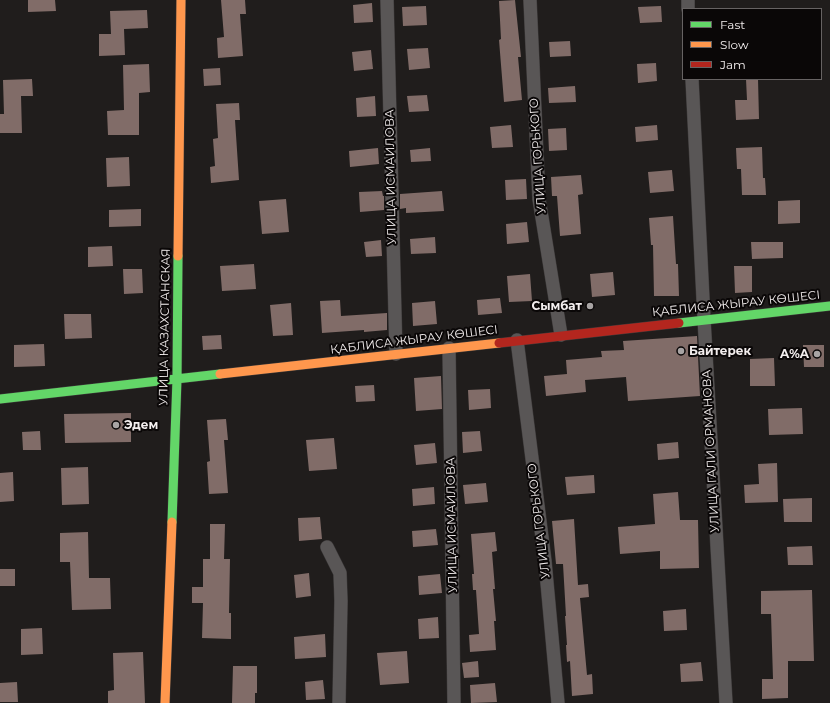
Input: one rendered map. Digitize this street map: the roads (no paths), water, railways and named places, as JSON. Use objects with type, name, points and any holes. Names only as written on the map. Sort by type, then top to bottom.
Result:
[{"type":"street","name":"УЛИЦА КАЗАХСТАНСКАЯ","points":[[165,703],[177,379],[181,0]]},
{"type":"street","name":"УЛИЦА ИСМАИЛОВА","points":[[387,0],[396,354]]},
{"type":"street","name":"УЛИЦА ГОРЬКОГО","points":[[530,0],[539,199],[561,335]]},
{"type":"street","name":"УЛИЦА ГАЛИ ОРМАНОВА","points":[[692,80],[726,703]]},
{"type":"street","name":"ҚАБЛИСА ЖЫРАУ КӨШЕСІ","points":[[0,399],[830,306]]},
{"type":"street","name":"УЛИЦА ГОРЬКОГО","points":[[517,340],[545,561],[558,703]]},
{"type":"street","name":"УЛИЦА ИСМАИЛОВА","points":[[449,348],[454,703]]},
{"type":"street","points":[[327,547],[340,573],[341,601],[339,703]]},
{"type":"place","name":"Сымбат","points":[[590,306]]},
{"type":"place","name":"Байтерек","points":[[681,351]]},
{"type":"place","name":"A%A","points":[[817,354]]},
{"type":"place","name":"Эдем","points":[[116,425]]}]
